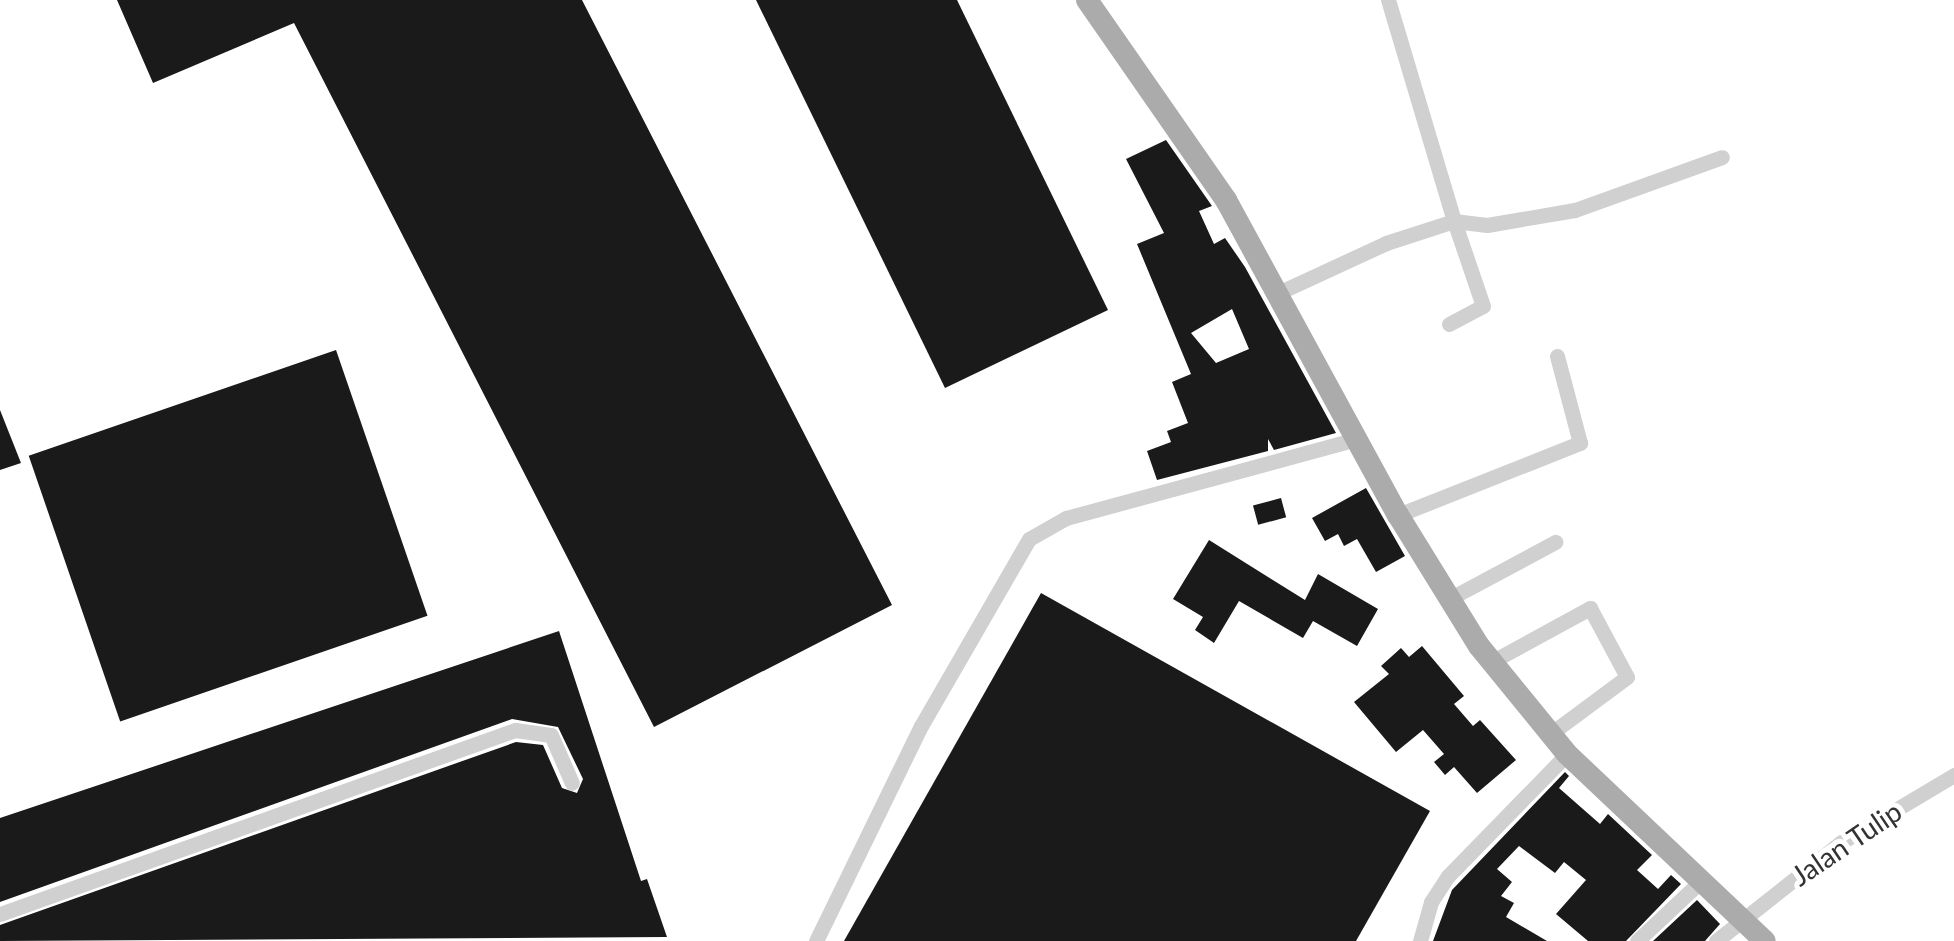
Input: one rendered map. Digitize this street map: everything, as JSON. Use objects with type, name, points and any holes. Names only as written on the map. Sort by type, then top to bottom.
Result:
[{"type":"main road","points":[[1087,0],[1226,200],[1398,515],[1447,600],[1491,662],[1567,754],[1765,941]]},
{"type":"street","points":[[1388,0],[1483,306],[1449,324]]},
{"type":"street","points":[[1278,292],[1386,243],[1454,222],[1487,225],[1575,210],[1722,157]]},
{"type":"street","points":[[1398,515],[1580,443],[1557,356]]},
{"type":"street","points":[[816,941],[921,726],[1029,540],[1066,518],[1357,439]]},
{"type":"street","points":[[1447,600],[1555,542]]},
{"type":"street","points":[[1491,662],[1590,608],[1627,677],[1549,735]]},
{"type":"street","points":[[0,914],[515,730],[551,734],[572,783]]},
{"type":"street","points":[[1420,941],[1431,902],[1448,876],[1567,754]]},
{"type":"street","name":"Jalan Tulip","points":[[1716,941],[1741,917],[1840,843],[1954,774]]},
{"type":"street","points":[[1636,941],[1701,881]]},
{"type":"building","points":[[117,0],[582,0],[892,605],[654,727],[294,23],[153,83]]},
{"type":"building","points":[[756,0],[957,0],[1108,310],[945,388]]},
{"type":"building","points":[[1166,140],[1212,206],[1199,211],[1214,244],[1225,238],[1245,267],[1336,433],[1274,450],[1268,439],[1268,451],[1157,480],[1147,451],[1171,442],[1167,431],[1188,423],[1172,382],[1191,374],[1137,244],[1164,233],[1126,159]],"holes":[[[1232,309],[1249,349],[1216,363],[1191,333]]]},
{"type":"building","points":[[336,350],[427,616],[120,722],[29,456]]},
{"type":"building","points":[[0,410],[21,463],[0,470]]},
{"type":"building","points":[[1366,488],[1405,556],[1376,572],[1357,539],[1344,546],[1338,534],[1325,541],[1312,518]]},
{"type":"building","points":[[1281,498],[1286,517],[1258,525],[1253,506]]},
{"type":"building","points":[[1209,540],[1305,600],[1318,574],[1378,609],[1357,646],[1313,621],[1303,638],[1239,601],[1214,643],[1195,630],[1203,617],[1173,599]]},
{"type":"building","points":[[1041,593],[1430,811],[1356,941],[844,941]]},
{"type":"building","points":[[559,631],[641,881],[647,879],[667,937],[0,941],[0,925],[516,742],[543,745],[562,788],[577,793],[583,779],[558,727],[512,719],[0,902],[0,818]]},
{"type":"building","points":[[1422,646],[1464,696],[1454,704],[1473,726],[1480,720],[1516,760],[1477,793],[1454,767],[1445,775],[1434,762],[1444,754],[1423,730],[1396,752],[1354,702],[1389,674],[1381,666],[1401,648],[1409,657]]},
{"type":"building","points":[[1565,772],[1569,776],[1559,788],[1600,824],[1608,814],[1652,855],[1637,870],[1658,889],[1671,875],[1681,884],[1626,941],[1588,941],[1556,914],[1586,880],[1564,862],[1555,873],[1519,846],[1497,869],[1512,882],[1501,896],[1514,903],[1506,917],[1547,941],[1433,941],[1452,890]]},
{"type":"building","points":[[1697,900],[1720,924],[1705,941],[1653,941]]}]
